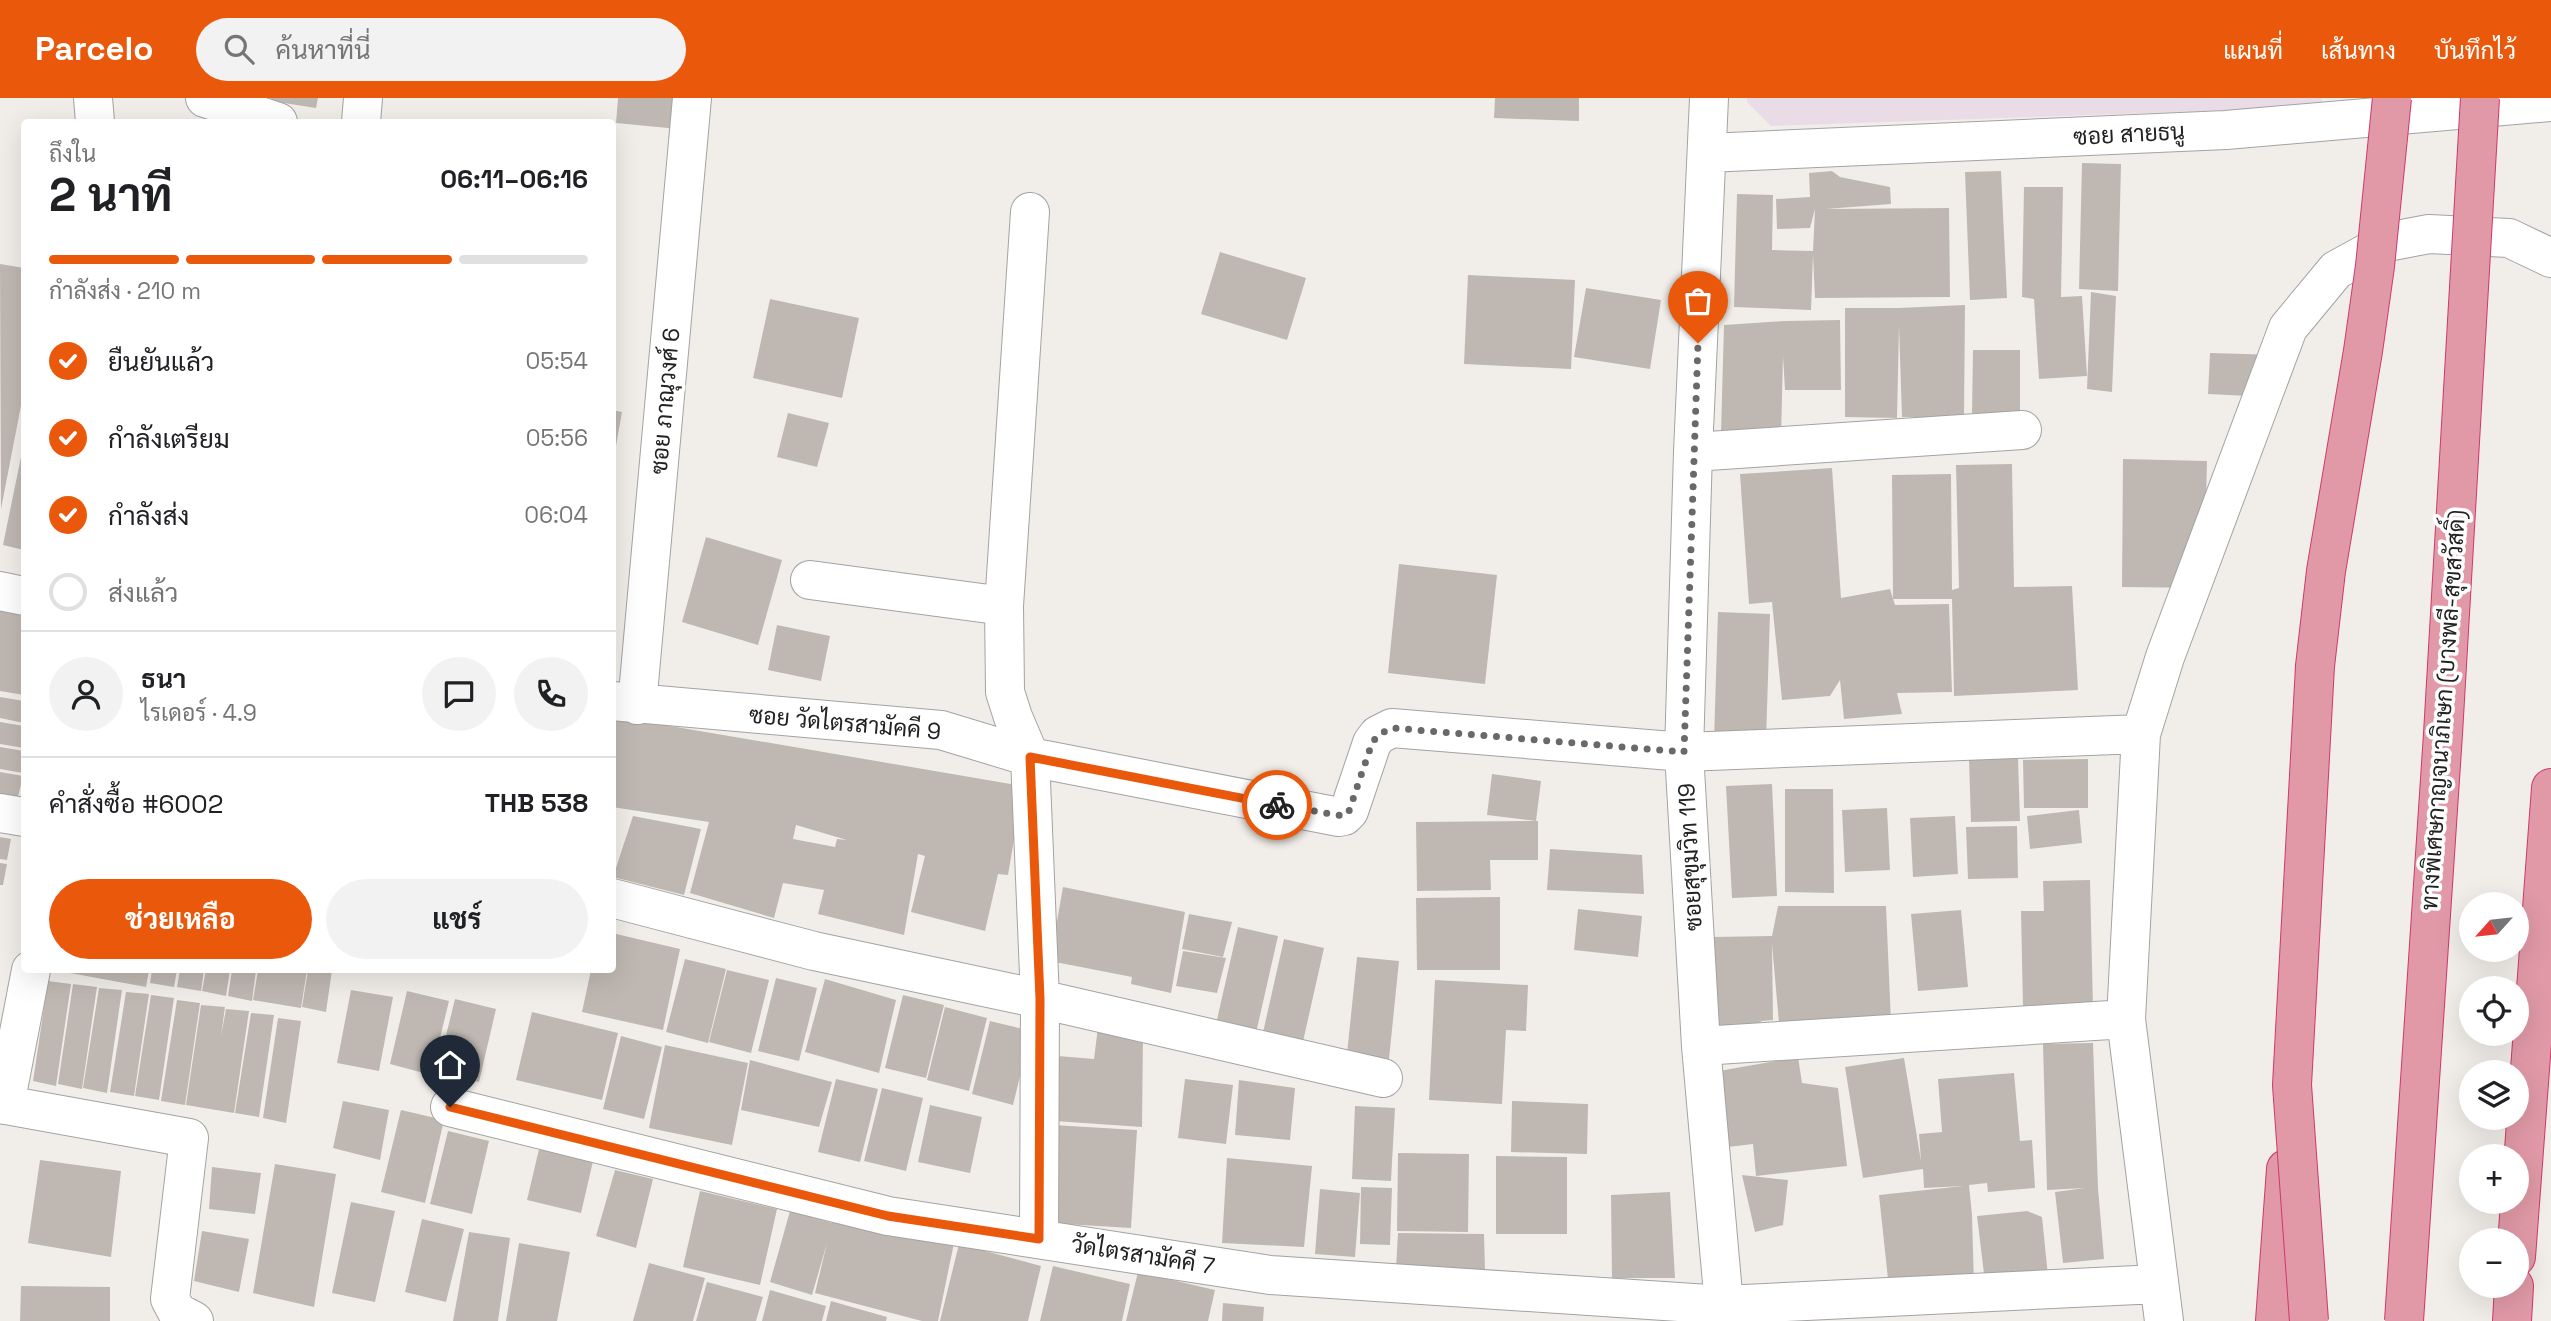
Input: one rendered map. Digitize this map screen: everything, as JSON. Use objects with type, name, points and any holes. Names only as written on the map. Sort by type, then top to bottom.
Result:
[{"type":"highway","points":[[2275,1321],[2292,1084],[2315,666],[2333,519],[2373,278],[2392,98]]},
{"type":"highway","name":"ทางพิเศษกาญจนาภิเษก (บางพลี-สุขสวัสดิ์)","points":[[2404,1321],[2480,98]]},
{"type":"highway","points":[[2518,1228],[2551,788]]},
{"type":"highway","points":[[2292,1084],[2309,1321]]},
{"type":"highway","points":[[2512,1321],[2513,1298]]},
{"type":"street","points":[[93,98],[95,119]]},
{"type":"street","points":[[205,98],[269,119]]},
{"type":"street","points":[[361,119],[363,98]]},
{"type":"street","name":"ซอย ภาณุวงศ์ 6","points":[[625,703],[692,98]]},
{"type":"street","name":"ซอยสุขุมวิท 119","points":[[1709,98],[1693,452],[1684,752],[1701,1046],[1726,1313]]},
{"type":"street","name":"ซอย สายธนู","points":[[1707,153],[2226,130],[2551,102]]},
{"type":"street","points":[[1030,212],[1004,606],[1005,692],[1030,757],[1040,999],[1039,1239]]},
{"type":"street","points":[[2164,1321],[2126,1019],[2141,734],[2165,657],[2288,328],[2336,270],[2387,242],[2429,234],[2509,238],[2551,258]]},
{"type":"street","points":[[1693,452],[2022,430]]},
{"type":"street","points":[[810,580],[1004,606]]},
{"type":"street","points":[[0,591],[21,595]]},
{"type":"street","name":"ซอย วัดไตรสามัคคี 9","points":[[625,703],[941,730],[1030,757],[1339,817],[1349,811],[1372,743],[1378,735],[1392,728],[1684,752],[2141,734]]},
{"type":"street","points":[[0,813],[21,816]]},
{"type":"street","points":[[616,899],[814,951],[1040,999],[1383,1078]]},
{"type":"street","points":[[30,973],[3,1105],[189,1138],[170,1299],[177,1312],[194,1321]]},
{"type":"street","points":[[1701,1046],[2126,1019]]},
{"type":"street","name":"วัดไตรสามัคคี 7","points":[[450,1107],[888,1216],[1270,1275],[1726,1313],[2158,1284]]},
{"type":"shaded area","points":[[1747,98],[2322,98],[2321,107],[1771,126],[1747,102]]},
{"type":"building","points":[[271,98],[318,98],[316,108],[271,101]]},
{"type":"building","points":[[618,98],[681,98],[678,129],[616,123]]},
{"type":"building","points":[[1495,98],[1579,98],[1579,121],[1494,118]]},
{"type":"building","points":[[2082,163],[2121,164],[2118,291],[2079,289]]},
{"type":"building","points":[[1832,171],[1840,177],[1890,187],[1891,204],[1826,209],[1949,208],[1950,297],[1815,298],[1813,255],[1811,310],[1734,307],[1737,194],[1773,195],[1772,250],[1813,251],[1815,209],[1810,228],[1777,229],[1776,199],[1810,197],[1809,173]]},
{"type":"building","points":[[2001,171],[2007,298],[1970,300],[1965,172]]},
{"type":"building","points":[[2024,187],[2063,187],[2061,297],[2082,296],[2087,376],[2039,379],[2034,299],[2022,297]]},
{"type":"building","points":[[1220,252],[1306,278],[1287,340],[1201,314]]},
{"type":"building","points":[[0,264],[21,268],[21,406],[1,509]]},
{"type":"building","points":[[1468,275],[1575,280],[1571,369],[1464,364]]},
{"type":"building","points":[[1586,288],[1661,300],[1650,369],[1574,357]]},
{"type":"building","points":[[2091,292],[2116,296],[2112,392],[2087,389]]},
{"type":"building","points":[[770,299],[859,318],[842,398],[753,378]]},
{"type":"building","points":[[1965,305],[1964,417],[1902,417],[1899,327],[1897,418],[1845,417],[1845,308]]},
{"type":"building","points":[[1840,320],[1841,390],[1785,390],[1783,356],[1781,437],[1721,432],[1724,325]]},
{"type":"building","points":[[1973,350],[2020,350],[2020,413],[1972,413]]},
{"type":"building","points":[[2210,353],[2278,355],[2269,397],[2208,394]]},
{"type":"building","points":[[616,411],[622,412],[616,446]]},
{"type":"building","points":[[788,413],[829,423],[817,467],[777,457]]},
{"type":"building","points":[[21,457],[21,549],[3,545]]},
{"type":"building","points":[[2123,459],[2207,461],[2204,588],[2122,587]]},
{"type":"building","points":[[2012,464],[2014,587],[2072,586],[2078,690],[1954,696],[1952,599],[1893,599],[1892,475],[1951,474],[1952,590],[1959,588],[1956,465]]},
{"type":"building","points":[[1832,468],[1841,598],[1890,589],[1895,605],[1949,604],[1952,692],[1897,693],[1902,714],[1844,719],[1840,680],[1830,696],[1782,700],[1772,602],[1749,604],[1740,474]]},
{"type":"building","points":[[706,537],[782,560],[758,645],[682,622]]},
{"type":"building","points":[[1399,564],[1497,575],[1485,684],[1388,673]]},
{"type":"building","points":[[0,599],[21,602],[21,694],[0,691]]},
{"type":"building","points":[[1718,612],[1770,614],[1766,741],[1714,739]]},
{"type":"building","points":[[777,625],[830,636],[821,681],[768,670]]},
{"type":"building","points":[[0,697],[21,700],[21,722],[0,718]]},
{"type":"building","points":[[616,717],[1023,786],[1008,875],[998,874],[985,931],[911,912],[925,856],[918,854],[904,935],[818,914],[824,890],[783,883],[774,918],[690,893],[709,822],[616,808]],"holes":[[[796,825],[847,840],[837,839],[835,847],[793,839]]]},
{"type":"building","points":[[0,722],[21,726],[21,748],[0,744]]},
{"type":"building","points":[[0,747],[21,750],[21,773],[0,769]]},
{"type":"building","points":[[2018,758],[2020,821],[1971,822],[1969,760]]},
{"type":"building","points":[[2088,759],[2088,808],[2024,808],[2023,760]]},
{"type":"building","points":[[0,772],[21,776],[18,797],[0,794]]},
{"type":"building","points":[[1492,774],[1541,781],[1536,821],[1487,815]]},
{"type":"building","points":[[1772,784],[1777,896],[1732,898],[1726,786]]},
{"type":"building","points":[[1785,789],[1833,789],[1834,893],[1785,892]]},
{"type":"building","points":[[1887,808],[1890,870],[1845,872],[1842,810]]},
{"type":"building","points":[[2079,810],[2082,843],[2030,849],[2027,816]]},
{"type":"building","points":[[633,816],[701,829],[684,895],[616,878],[616,868]]},
{"type":"building","points":[[1955,816],[1958,874],[1913,877],[1910,818]]},
{"type":"building","points":[[1538,821],[1538,860],[1490,860],[1491,890],[1417,891],[1416,822]]},
{"type":"building","points":[[2017,826],[2018,878],[1968,879],[1966,827]]},
{"type":"building","points":[[0,837],[11,839],[7,860],[0,859]]},
{"type":"building","points":[[1550,849],[1642,855],[1644,894],[1547,890]]},
{"type":"building","points":[[0,863],[7,864],[3,885],[0,885]]},
{"type":"building","points":[[2090,880],[2093,1008],[2023,1009],[2021,911],[2044,911],[2043,881]]},
{"type":"building","points":[[1063,887],[1185,912],[1171,993],[1131,984],[1132,977],[1050,961]]},
{"type":"building","points":[[1500,897],[1500,970],[1417,970],[1416,898]]},
{"type":"building","points":[[1778,906],[1886,906],[1891,1022],[1779,1023],[1772,944],[1773,1020],[1762,1021],[1748,1028],[1714,1028],[1712,937],[1772,936]]},
{"type":"building","points":[[1578,909],[1642,916],[1638,957],[1574,950]]},
{"type":"building","points":[[1961,910],[1968,987],[1918,991],[1911,914]]},
{"type":"building","points":[[1189,914],[1232,922],[1223,957],[1182,949]]},
{"type":"building","points":[[1238,927],[1278,936],[1256,1033],[1216,1024]]},
{"type":"building","points":[[616,934],[680,949],[663,1030],[582,1012],[590,973],[616,973]]},
{"type":"building","points":[[1284,939],[1324,948],[1302,1046],[1262,1037]]},
{"type":"building","points":[[1183,951],[1226,958],[1217,993],[1176,986]]},
{"type":"building","points":[[1357,957],[1399,961],[1389,1059],[1347,1054]]},
{"type":"building","points":[[685,959],[726,969],[708,1043],[666,1032]]},
{"type":"building","points":[[727,970],[769,980],[751,1053],[709,1042]]},
{"type":"building","points":[[70,973],[148,973],[146,987]]},
{"type":"building","points":[[152,973],[176,973],[174,987],[150,983]]},
{"type":"building","points":[[179,973],[204,973],[201,991],[177,987]]},
{"type":"building","points":[[205,973],[230,973],[226,996],[202,991]]},
{"type":"building","points":[[232,973],[256,973],[252,1001],[228,996]]},
{"type":"building","points":[[258,973],[307,973],[301,1008],[253,1000]]},
{"type":"building","points":[[308,973],[332,973],[326,1012],[302,1007]]},
{"type":"building","points":[[776,978],[817,988],[799,1061],[758,1051]]},
{"type":"building","points":[[825,979],[896,1000],[879,1073],[805,1052]]},
{"type":"building","points":[[1435,980],[1528,985],[1526,1031],[1506,1030],[1502,1104],[1429,1100]]},
{"type":"building","points":[[48,981],[71,984],[56,1086],[33,1081]]},
{"type":"building","points":[[73,984],[97,987],[82,1089],[58,1084]]},
{"type":"building","points":[[99,988],[122,990],[107,1093],[83,1088]]},
{"type":"building","points":[[351,990],[393,997],[379,1071],[337,1063]]},
{"type":"building","points":[[407,991],[449,1001],[431,1075],[390,1064]]},
{"type":"building","points":[[126,992],[149,994],[134,1096],[110,1092]]},
{"type":"building","points":[[151,995],[174,998],[159,1100],[135,1096]]},
{"type":"building","points":[[903,995],[944,1005],[926,1078],[885,1068]]},
{"type":"building","points":[[455,999],[496,1009],[479,1082],[437,1072]]},
{"type":"building","points":[[177,1000],[200,1003],[185,1105],[161,1101]]},
{"type":"building","points":[[201,1005],[225,1007],[221,1036],[226,1009],[249,1011],[234,1113],[186,1105]]},
{"type":"building","points":[[945,1007],[987,1018],[969,1091],[927,1080]]},
{"type":"building","points":[[532,1012],[618,1033],[602,1100],[516,1080]]},
{"type":"building","points":[[251,1013],[274,1015],[259,1117],[235,1113]]},
{"type":"building","points":[[278,1018],[301,1021],[286,1123],[263,1118]]},
{"type":"building","points":[[990,1021],[1031,1031],[1013,1105],[972,1094]]},
{"type":"building","points":[[1098,1027],[1143,1034],[1142,1127],[1054,1121],[1058,1056],[1094,1059]]},
{"type":"building","points":[[621,1036],[662,1047],[644,1119],[603,1109]]},
{"type":"building","points":[[2093,1043],[2098,1188],[2104,1259],[2063,1263],[2055,1192],[2085,1188],[2047,1190],[2043,1044]]},
{"type":"building","points":[[665,1045],[748,1063],[732,1145],[649,1128]]},
{"type":"building","points":[[1798,1057],[1802,1083],[1838,1088],[1847,1166],[1756,1176],[1753,1144],[1728,1147],[1719,1071]]},
{"type":"building","points":[[1904,1058],[1921,1161],[1919,1134],[1942,1132],[1938,1079],[2014,1073],[2020,1141],[2032,1140],[2035,1188],[1988,1192],[1987,1183],[1969,1185],[1974,1284],[1888,1279],[1879,1195],[1963,1186],[1924,1188],[1923,1169],[1863,1178],[1845,1067]]},
{"type":"building","points":[[750,1060],[832,1082],[819,1127],[741,1110]]},
{"type":"building","points":[[836,1079],[878,1089],[860,1162],[818,1152]]},
{"type":"building","points":[[1185,1079],[1233,1085],[1226,1144],[1178,1138]]},
{"type":"building","points":[[1239,1080],[1295,1088],[1290,1140],[1235,1135]]},
{"type":"building","points":[[882,1088],[923,1098],[906,1171],[864,1161]]},
{"type":"building","points":[[343,1101],[389,1110],[380,1160],[333,1148]]},
{"type":"building","points":[[1512,1101],[1588,1104],[1587,1154],[1511,1152]]},
{"type":"building","points":[[930,1105],[982,1117],[970,1173],[918,1162]]},
{"type":"building","points":[[1355,1106],[1395,1108],[1391,1181],[1352,1179]]},
{"type":"building","points":[[401,1110],[444,1120],[425,1203],[381,1192]]},
{"type":"building","points":[[1053,1125],[1137,1130],[1131,1228],[1048,1223]]},
{"type":"building","points":[[448,1131],[489,1141],[472,1214],[430,1204]]},
{"type":"building","points":[[540,1145],[594,1157],[581,1213],[527,1200]]},
{"type":"building","points":[[1398,1153],[1469,1154],[1468,1232],[1397,1231]]},
{"type":"building","points":[[1496,1156],[1567,1157],[1567,1234],[1496,1234]]},
{"type":"building","points":[[1227,1158],[1312,1166],[1304,1247],[1222,1243]]},
{"type":"building","points":[[40,1160],[121,1171],[111,1257],[28,1243]]},
{"type":"building","points":[[275,1164],[336,1174],[314,1307],[253,1293]]},
{"type":"building","points":[[212,1167],[261,1173],[255,1214],[209,1209]]},
{"type":"building","points":[[615,1170],[653,1179],[636,1248],[596,1236]]},
{"type":"building","points":[[1742,1175],[1788,1180],[1783,1225],[1755,1232]]},
{"type":"building","points":[[1361,1187],[1392,1188],[1390,1245],[1360,1244]]},
{"type":"building","points":[[1320,1189],[1360,1193],[1355,1257],[1315,1254]]},
{"type":"building","points":[[700,1191],[777,1209],[760,1285],[683,1267]]},
{"type":"building","points":[[1670,1192],[1675,1278],[1612,1278],[1611,1195]]},
{"type":"building","points":[[351,1202],[395,1211],[375,1302],[332,1293]]},
{"type":"building","points":[[790,1211],[832,1223],[834,1216],[954,1243],[938,1321],[922,1321],[815,1293],[827,1243],[812,1295],[770,1282]]},
{"type":"building","points":[[2027,1211],[2042,1217],[2048,1276],[1985,1282],[1977,1216]]},
{"type":"building","points":[[422,1219],[464,1229],[446,1302],[405,1292]]},
{"type":"building","points":[[202,1231],[249,1239],[239,1292],[194,1281]]},
{"type":"building","points":[[469,1232],[510,1238],[498,1321],[453,1321]]},
{"type":"building","points":[[1398,1233],[1484,1234],[1485,1271],[1396,1268]]},
{"type":"building","points":[[519,1243],[570,1252],[557,1321],[506,1321]]},
{"type":"building","points":[[959,1244],[1041,1266],[1028,1321],[940,1321]]},
{"type":"building","points":[[649,1263],[705,1278],[693,1321],[633,1321]]},
{"type":"building","points":[[1053,1266],[1130,1284],[1122,1321],[1040,1321]]},
{"type":"building","points":[[1138,1272],[1215,1290],[1208,1321],[1126,1321]]},
{"type":"building","points":[[707,1282],[763,1297],[756,1321],[696,1321]]},
{"type":"building","points":[[21,1286],[110,1287],[110,1321],[20,1321]]},
{"type":"building","points":[[770,1290],[826,1306],[822,1321],[762,1321]]},
{"type":"building","points":[[831,1301],[887,1317],[886,1321],[826,1321]]},
{"type":"building","points":[[1223,1303],[1264,1307],[1263,1321],[1222,1321]]},
{"type":"way so far","points":[[1277,805],[1344,816],[1349,811],[1372,743],[1378,735],[1392,728],[1684,752],[1698,343]]},
{"type":"route","points":[[450,1107],[888,1216],[1039,1239],[1040,999],[1030,757],[1277,805]]}]
